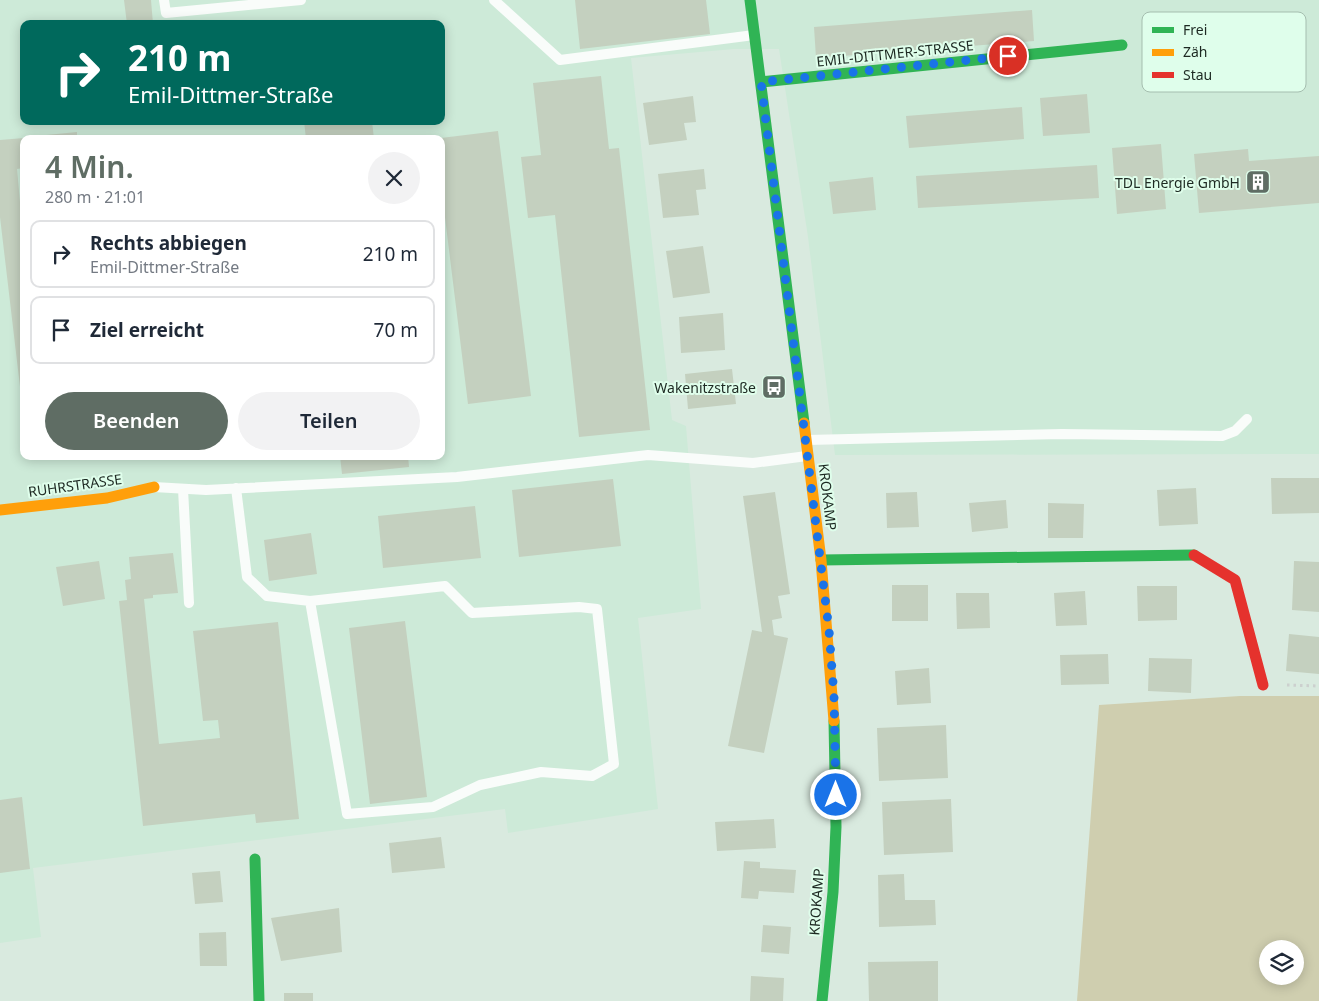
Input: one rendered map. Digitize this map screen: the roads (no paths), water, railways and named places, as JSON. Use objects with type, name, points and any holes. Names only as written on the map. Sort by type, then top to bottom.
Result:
[{"type":"street","name":"KROKAMP","points":[[750,0],[821,560],[834,696],[836,762],[833,892],[822,1001]]},
{"type":"street","name":"EMIL-DITTMER-STRASSE","points":[[761,82],[1122,45]]},
{"type":"street","name":"RUHRSTRASSE","points":[[0,510],[107,498],[154,487]]},
{"type":"street","points":[[821,560],[1193,554],[1235,580],[1263,685]]},
{"type":"street","points":[[255,859],[260,1001]]},
{"type":"lane","points":[[164,0],[166,13],[301,0]]},
{"type":"lane","points":[[494,0],[560,60],[755,34]]},
{"type":"lane","points":[[806,440],[1062,434],[1222,436],[1235,431],[1247,419]]},
{"type":"lane","points":[[154,487],[183,489],[236,488],[457,477],[648,455],[752,463],[808,456]]},
{"type":"lane","points":[[236,488],[247,577],[267,596],[310,601],[445,586],[472,613],[579,607],[597,609],[614,764],[592,776],[542,772],[480,785],[434,807],[347,814],[310,601]]},
{"type":"lane","points":[[183,489],[189,603]]},
{"type":"place","name":"TDL Energie GmbH","points":[[1258,182]]},
{"type":"place","name":"Wakenitzstraße","points":[[774,387]]}]
